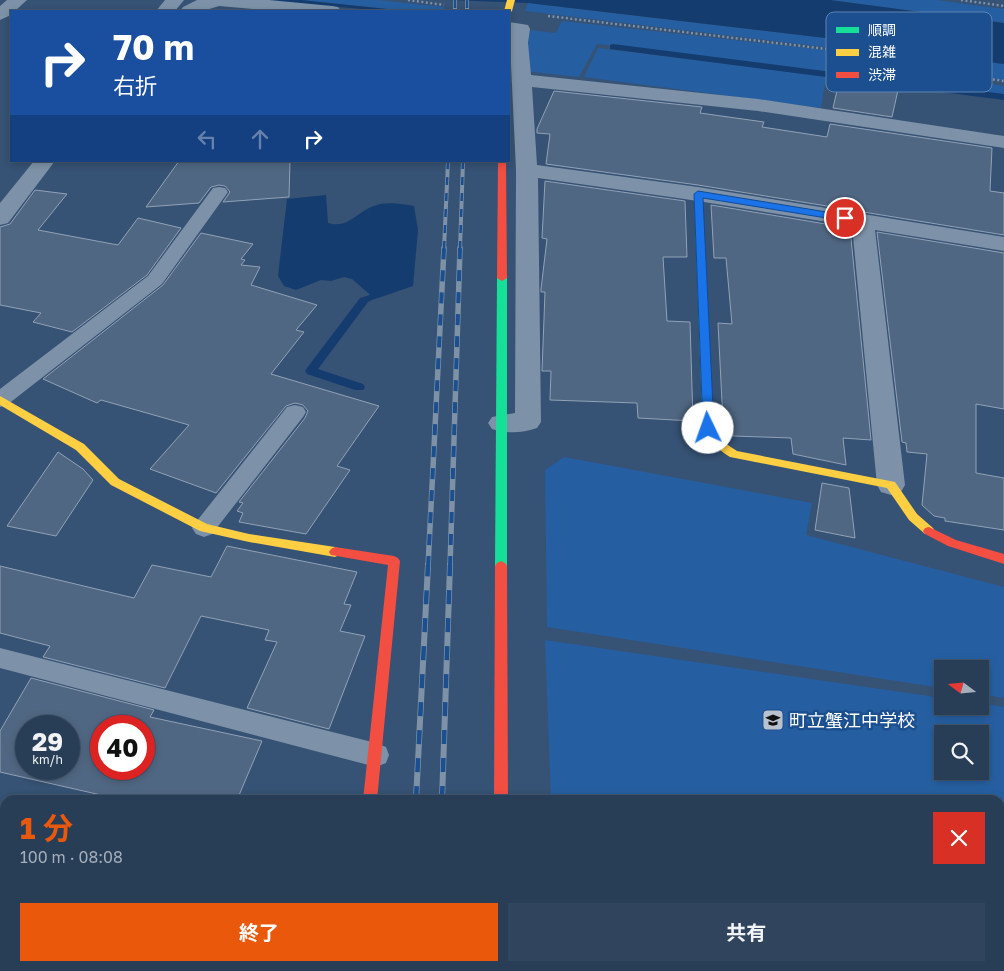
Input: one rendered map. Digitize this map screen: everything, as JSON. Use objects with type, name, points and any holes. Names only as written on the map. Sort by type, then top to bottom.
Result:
[{"type":"street","points":[[0,15],[18,0]]},
{"type":"street","points":[[166,10],[175,0]]},
{"type":"street","points":[[191,10],[205,3],[219,1],[321,10]]},
{"type":"street","points":[[501,423],[528,422],[527,170],[519,43],[520,29],[510,14]]},
{"type":"street","points":[[522,80],[758,105],[1004,142]]},
{"type":"street","points":[[0,218],[44,162]]},
{"type":"street","points":[[501,795],[502,162]]},
{"type":"street","points":[[527,170],[698,194],[1004,244]]},
{"type":"street","points":[[698,194],[708,428],[717,444],[734,454],[891,485]]},
{"type":"street","points":[[863,221],[891,485],[899,502],[917,523],[948,544],[1004,559]]},
{"type":"street","points":[[0,400],[80,447],[115,482],[204,528],[248,538],[394,561],[371,795]]},
{"type":"lane","points":[[0,400],[155,280],[219,192]]},
{"type":"lane","points":[[204,528],[295,412]]},
{"type":"lane","points":[[0,658],[376,755]]},
{"type":"path","points":[[408,0],[444,5]]},
{"type":"path","points":[[960,0],[1004,6]]},
{"type":"path","points":[[510,12],[826,49]]},
{"type":"shaded area","points":[[258,0],[301,0],[396,10],[373,10]]},
{"type":"shaded area","points":[[301,0],[377,0],[444,7],[445,10],[396,10]]},
{"type":"shaded area","points":[[449,0],[830,0],[921,12],[826,12],[826,38],[528,3]]},
{"type":"shaded area","points":[[830,0],[937,0],[1004,9],[1004,23],[992,21],[992,12],[921,12]]},
{"type":"shaded area","points":[[528,3],[826,38],[826,47],[525,11]]},
{"type":"shaded area","points":[[562,21],[826,50],[826,73],[597,44],[579,77],[525,71],[530,30],[556,33]]},
{"type":"shaded area","points":[[992,21],[1004,23],[1004,64],[992,62]]},
{"type":"shaded area","points":[[598,48],[826,76],[821,108],[584,77]]},
{"type":"shaded area","points":[[992,62],[1004,64],[1004,80],[992,78]]},
{"type":"shaded area","points":[[992,84],[1004,86],[1004,96],[973,92],[992,92]]},
{"type":"shaded area","points":[[326,195],[328,223],[335,224],[347,222],[379,204],[394,203],[414,206],[418,230],[413,286],[375,299],[352,279],[344,277],[331,281],[321,280],[296,290],[284,286],[278,276],[287,199]]},
{"type":"shaded area","points":[[564,457],[812,503],[806,535],[1004,587],[1004,698],[989,696],[989,660],[934,660],[934,687],[547,627],[545,470]]},
{"type":"shaded area","points":[[545,640],[934,697],[934,715],[989,715],[989,704],[1004,707],[1004,795],[551,795]]},
{"type":"building","points":[[554,91],[702,107],[700,113],[764,122],[762,127],[827,137],[830,124],[992,148],[990,191],[1004,193],[1004,235],[698,185],[546,164],[550,134],[537,133],[537,129]]},
{"type":"building","points":[[837,92],[898,92],[892,117],[833,108]]},
{"type":"building","points":[[178,162],[290,162],[289,197],[223,202],[230,192],[225,186],[219,185],[211,187],[199,203],[146,207]]},
{"type":"building","points":[[545,181],[685,201],[687,257],[663,257],[667,321],[690,322],[693,421],[638,418],[637,403],[550,400],[551,371],[542,371],[545,292],[541,292],[541,289],[547,239],[542,238]]},
{"type":"building","points":[[35,190],[67,194],[38,230],[118,245],[138,218],[181,228],[147,275],[72,332],[33,322],[41,313],[0,305],[0,227],[10,224]]},
{"type":"building","points":[[711,205],[850,228],[871,440],[843,438],[846,465],[793,454],[791,438],[733,436],[731,422],[723,422],[718,323],[732,324],[726,258],[714,258]]},
{"type":"building","points":[[877,232],[1004,253],[1004,409],[976,404],[976,473],[1004,478],[1004,530],[945,521],[945,518],[934,516],[922,505],[927,454],[907,452],[906,443],[902,442]]},
{"type":"building","points":[[201,233],[253,244],[241,259],[245,260],[241,265],[260,267],[251,285],[317,305],[296,330],[304,332],[271,374],[379,406],[337,466],[350,470],[306,534],[239,522],[243,513],[237,511],[243,503],[239,502],[305,418],[308,411],[303,405],[295,403],[286,406],[216,493],[150,469],[189,425],[101,400],[97,403],[43,379],[163,285]]},
{"type":"building","points":[[58,452],[83,469],[93,480],[56,536],[7,526]]},
{"type":"building","points":[[822,483],[849,488],[855,538],[815,530]]},
{"type":"building","points":[[227,546],[357,572],[344,604],[351,605],[340,631],[365,636],[329,729],[247,708],[277,642],[265,640],[269,630],[201,616],[165,688],[43,657],[50,646],[0,633],[0,566],[134,598],[152,565],[211,577]]},
{"type":"building","points":[[31,678],[154,710],[151,715],[90,715],[90,780],[155,780],[155,718],[262,741],[239,795],[101,795],[35,780],[80,780],[80,715],[15,715],[15,775],[0,772],[0,731]]},
{"type":"waterway","points":[[613,47],[826,74]]},
{"type":"waterway","points":[[965,92],[1004,97]]},
{"type":"waterway","points":[[359,387],[311,371],[364,300],[373,297]]},
{"type":"railway","points":[[455,0],[455,10]]},
{"type":"railway","points":[[467,0],[467,10]]},
{"type":"railway","points":[[444,249],[448,162]]},
{"type":"railway","points":[[460,249],[463,162]]},
{"type":"railway","points":[[428,567],[444,248]]},
{"type":"railway","points":[[450,567],[460,248]]},
{"type":"railway","points":[[416,795],[428,565]]},
{"type":"railway","points":[[442,795],[450,565]]},
{"type":"traffic: fast","points":[[698,194],[707,411]]},
{"type":"traffic: fast","points":[[501,566],[502,278]]},
{"type":"traffic: slow","points":[[508,10],[511,0]]},
{"type":"traffic: slow","points":[[0,400],[80,447],[115,482],[204,528],[249,538],[335,552]]},
{"type":"traffic: slow","points":[[707,411],[710,432],[716,442],[734,454],[891,485],[913,517],[929,531]]},
{"type":"traffic: jam","points":[[502,162],[502,278]]},
{"type":"traffic: jam","points":[[929,531],[952,543],[1004,559]]},
{"type":"traffic: jam","points":[[335,552],[394,561],[371,795]]},
{"type":"traffic: jam","points":[[501,566],[501,795]]},
{"type":"place","name":"町立蟹江中学校","points":[[773,720]]},
{"type":"route","points":[[708,428],[698,194],[845,218]]}]
